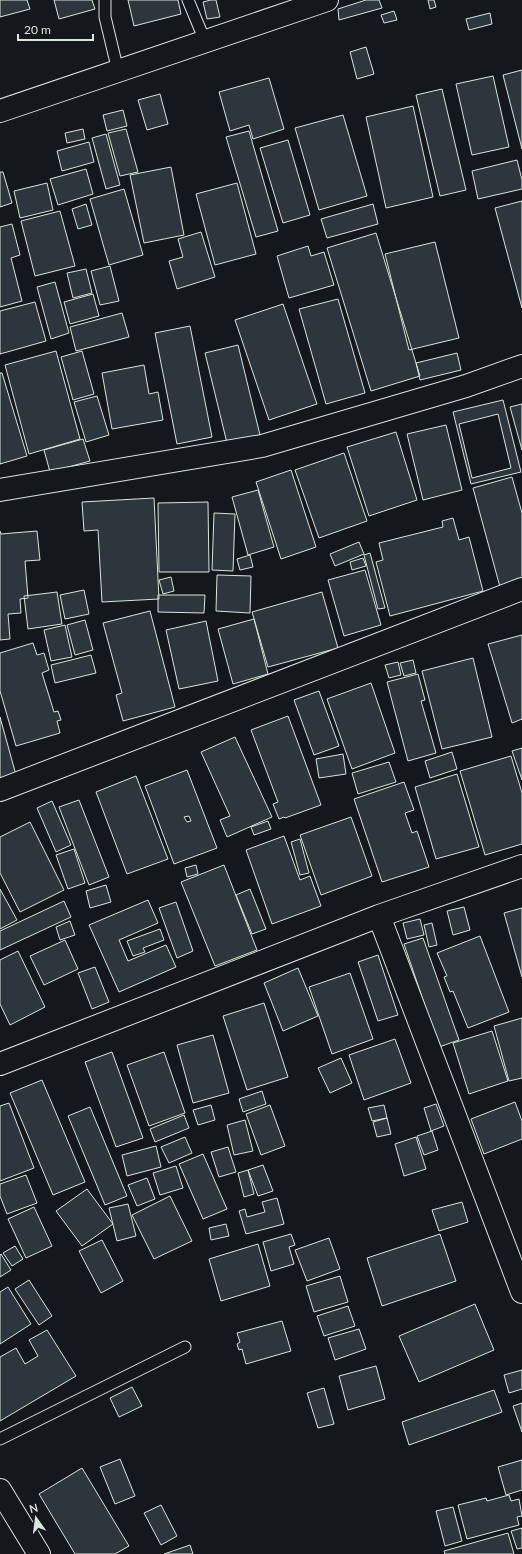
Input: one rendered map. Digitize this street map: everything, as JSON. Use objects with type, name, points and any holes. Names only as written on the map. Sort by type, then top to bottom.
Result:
[{"type":"street","points":[[0,112],[205,40],[327,0]]},
{"type":"street","points":[[0,490],[262,446],[466,386],[522,366]]},
{"type":"street","points":[[0,790],[522,589]]},
{"type":"street","points":[[0,1064],[379,916],[522,866]]},
{"type":"street","points":[[379,916],[522,1292]]},
{"type":"street","points":[[0,1490],[39,1554]]},
{"type":"lane","points":[[105,0],[105,17],[118,71]]},
{"type":"lane","points":[[188,0],[205,40]]},
{"type":"lane","points":[[0,1438],[185,1347]]},
{"type":"building","points":[[0,0],[27,0],[30,9],[0,17]]},
{"type":"building","points":[[54,0],[92,0],[95,9],[59,19]]},
{"type":"building","points":[[128,0],[178,0],[181,14],[134,26]]},
{"type":"building","points":[[216,0],[220,17],[207,19],[203,2]]},
{"type":"building","points":[[366,0],[379,0],[382,8],[339,20],[338,9]]},
{"type":"building","points":[[428,0],[434,0],[436,7],[430,9]]},
{"type":"building","points":[[394,11],[397,20],[384,23],[381,15]]},
{"type":"building","points":[[490,13],[492,24],[469,30],[466,19]]},
{"type":"building","points":[[366,47],[374,74],[357,79],[350,52]]},
{"type":"building","points":[[522,70],[522,149],[503,75]]},
{"type":"building","points":[[493,76],[509,147],[472,155],[456,84]]},
{"type":"building","points":[[269,78],[284,129],[253,139],[249,125],[230,131],[219,92]]},
{"type":"building","points":[[442,89],[466,190],[440,196],[416,95]]},
{"type":"building","points":[[160,94],[168,124],[147,130],[138,100]]},
{"type":"building","points":[[413,106],[433,197],[386,208],[366,117]]},
{"type":"building","points":[[123,110],[127,126],[107,131],[103,115]]},
{"type":"building","points":[[343,115],[367,196],[319,210],[295,128]]},
{"type":"building","points":[[83,129],[85,139],[67,143],[65,133]]},
{"type":"building","points":[[126,129],[138,172],[120,176],[108,133]]},
{"type":"building","points":[[249,131],[278,231],[256,237],[226,137]]},
{"type":"building","points":[[106,134],[120,185],[106,189],[92,138]]},
{"type":"building","points":[[288,140],[310,215],[283,223],[260,148]]},
{"type":"building","points":[[89,142],[94,162],[62,171],[57,151]]},
{"type":"building","points":[[517,160],[522,180],[522,189],[478,199],[472,171]]},
{"type":"building","points":[[171,167],[184,235],[144,243],[130,175]]},
{"type":"building","points":[[86,169],[93,194],[58,205],[50,179]]},
{"type":"building","points":[[0,172],[3,172],[12,203],[0,207]]},
{"type":"building","points":[[47,183],[53,210],[20,218],[14,191]]},
{"type":"building","points":[[237,183],[256,254],[215,265],[196,194]]},
{"type":"building","points":[[124,189],[143,255],[109,265],[90,199]]},
{"type":"building","points":[[522,201],[522,308],[495,208]]},
{"type":"building","points":[[86,204],[92,225],[78,229],[72,209]]},
{"type":"building","points":[[373,204],[378,224],[327,238],[321,219]]},
{"type":"building","points":[[60,211],[75,266],[35,276],[21,221]]},
{"type":"building","points":[[12,224],[20,255],[11,258],[22,301],[0,307],[0,227]]},
{"type":"building","points":[[201,232],[215,277],[177,289],[169,261],[183,257],[178,239]]},
{"type":"building","points":[[376,233],[420,376],[371,391],[327,248]]},
{"type":"building","points":[[435,242],[459,338],[409,350],[385,254]]},
{"type":"building","points":[[308,246],[311,256],[324,252],[334,285],[289,298],[277,256]]},
{"type":"building","points":[[110,266],[119,301],[100,305],[91,271]]},
{"type":"building","points":[[86,269],[92,293],[73,298],[67,273]]},
{"type":"building","points":[[55,282],[69,333],[51,339],[37,287]]},
{"type":"building","points":[[93,294],[99,316],[70,324],[64,302]]},
{"type":"building","points":[[338,299],[365,393],[326,404],[299,309]]},
{"type":"building","points":[[35,302],[46,341],[0,354],[0,311]]},
{"type":"building","points":[[283,304],[317,404],[269,420],[235,320]]},
{"type":"building","points":[[122,313],[129,337],[76,351],[70,327]]},
{"type":"building","points":[[190,326],[212,437],[177,444],[155,333]]},
{"type":"building","points":[[238,345],[260,435],[227,443],[205,353]]},
{"type":"building","points":[[56,351],[80,439],[29,454],[5,365]]},
{"type":"building","points":[[82,351],[94,394],[73,400],[61,357]]},
{"type":"building","points":[[457,353],[461,370],[420,380],[416,363]]},
{"type":"building","points":[[144,365],[149,394],[158,392],[163,420],[112,429],[102,373]]},
{"type":"building","points":[[0,373],[2,373],[27,456],[0,464]]},
{"type":"building","points":[[97,396],[109,435],[86,442],[74,402]]},
{"type":"building","points":[[503,400],[521,472],[471,484],[453,412]]},
{"type":"building","points":[[522,404],[522,450],[510,407]]},
{"type":"building","points":[[498,414],[511,468],[472,478],[459,424]]},
{"type":"building","points":[[446,425],[462,490],[423,500],[407,434]]},
{"type":"building","points":[[396,432],[417,500],[369,516],[347,447]]},
{"type":"building","points":[[83,439],[90,461],[50,472],[44,450]]},
{"type":"building","points":[[344,453],[367,521],[319,538],[295,470]]},
{"type":"building","points":[[291,470],[316,547],[281,559],[256,482]]},
{"type":"building","points":[[512,477],[522,513],[522,581],[500,587],[473,488]]},
{"type":"building","points":[[258,490],[274,547],[248,555],[232,497]]},
{"type":"building","points":[[154,498],[159,599],[102,602],[98,530],[84,531],[82,502]]},
{"type":"building","points":[[208,502],[209,572],[159,572],[158,503]]},
{"type":"building","points":[[214,513],[235,514],[233,571],[212,570]]},
{"type":"building","points":[[453,518],[459,540],[469,537],[483,591],[390,616],[376,562],[383,560],[379,543],[443,527],[442,521]]},
{"type":"building","points":[[0,531],[1,534],[37,531],[40,560],[25,561],[28,598],[20,599],[21,613],[8,614],[10,639],[0,640]]},
{"type":"building","points":[[359,542],[364,554],[335,566],[330,554]]},
{"type":"building","points":[[370,553],[385,608],[378,609],[364,555]]},
{"type":"building","points":[[250,555],[253,567],[240,570],[237,559]]},
{"type":"building","points":[[363,558],[366,566],[352,570],[350,562]]},
{"type":"building","points":[[365,570],[381,625],[344,636],[328,580]]},
{"type":"building","points":[[217,575],[251,576],[250,613],[216,611]]},
{"type":"building","points":[[171,577],[174,591],[163,594],[159,580]]},
{"type":"building","points":[[84,590],[89,614],[65,619],[60,595]]},
{"type":"building","points":[[57,592],[62,624],[28,629],[24,596]]},
{"type":"building","points":[[322,592],[338,648],[268,667],[252,612]]},
{"type":"building","points":[[158,595],[205,595],[204,613],[158,612]]},
{"type":"building","points":[[150,611],[175,707],[123,721],[116,695],[122,693],[103,623]]},
{"type":"building","points":[[254,619],[268,674],[233,684],[218,629]]},
{"type":"building","points":[[85,620],[93,650],[75,655],[67,625]]},
{"type":"building","points":[[206,621],[218,681],[179,689],[166,630]]},
{"type":"building","points":[[65,625],[72,657],[51,661],[44,630]]},
{"type":"building","points":[[522,635],[522,719],[512,723],[488,644]]},
{"type":"building","points":[[33,643],[37,655],[44,653],[49,670],[42,673],[54,712],[58,711],[61,720],[57,721],[60,733],[16,746],[0,691],[0,653]]},
{"type":"building","points":[[91,655],[96,673],[55,683],[51,665]]},
{"type":"building","points":[[473,658],[492,737],[442,749],[422,671]]},
{"type":"building","points":[[413,660],[416,673],[404,676],[400,663]]},
{"type":"building","points":[[398,662],[401,675],[389,678],[385,665]]},
{"type":"building","points":[[418,674],[425,700],[421,701],[436,753],[408,761],[387,682]]},
{"type":"building","points":[[371,683],[395,753],[352,769],[327,699]]},
{"type":"building","points":[[319,691],[339,746],[314,755],[294,700]]},
{"type":"building","points":[[288,716],[321,805],[279,819],[273,804],[278,802],[251,730]]},
{"type":"building","points":[[0,717],[16,775],[0,779]]},
{"type":"building","points":[[235,737],[272,817],[227,837],[220,820],[230,816],[201,752]]},
{"type":"building","points":[[522,748],[522,780],[512,751]]},
{"type":"building","points":[[452,752],[457,769],[430,778],[425,761]]},
{"type":"building","points":[[343,754],[346,774],[319,778],[316,759]]},
{"type":"building","points":[[511,756],[522,793],[522,844],[485,855],[460,771]]},
{"type":"building","points":[[389,762],[396,782],[358,794],[352,773]]},
{"type":"building","points":[[187,770],[217,848],[174,864],[145,786]],"holes":[[[189,816],[191,821],[187,822],[184,817]]]},
{"type":"building","points":[[457,774],[479,847],[436,859],[415,787]]},
{"type":"building","points":[[136,776],[168,859],[127,874],[96,792]]},
{"type":"building","points":[[404,782],[414,810],[405,813],[412,833],[417,831],[429,867],[382,882],[354,799]]},
{"type":"building","points":[[79,800],[109,877],[89,885],[59,807]]},
{"type":"building","points":[[52,801],[71,845],[56,852],[37,808]]},
{"type":"building","points":[[351,817],[372,876],[321,895],[300,835]]},
{"type":"building","points":[[268,821],[271,829],[254,835],[251,827]]},
{"type":"building","points":[[30,822],[64,890],[20,912],[0,873],[0,837]]},
{"type":"building","points":[[284,836],[300,880],[310,876],[321,906],[272,924],[246,850]]},
{"type":"building","points":[[300,839],[309,873],[300,875],[291,842]]},
{"type":"building","points":[[74,849],[85,883],[68,889],[56,855]]},
{"type":"building","points":[[196,865],[198,874],[187,877],[185,868]]},
{"type":"building","points":[[224,865],[257,950],[215,966],[181,882]]},
{"type":"building","points":[[106,885],[111,902],[90,908],[86,891]]},
{"type":"building","points":[[0,889],[17,920],[0,929]]},
{"type":"building","points":[[250,889],[266,929],[252,934],[236,895]]},
{"type":"building","points":[[148,900],[158,923],[119,940],[128,961],[166,945],[176,967],[119,992],[89,925]]},
{"type":"building","points":[[64,901],[71,917],[0,950],[0,931]]},
{"type":"building","points":[[176,902],[193,951],[177,958],[159,908]]},
{"type":"building","points":[[464,907],[470,930],[453,935],[447,911]]},
{"type":"building","points":[[522,908],[522,977],[504,913]]},
{"type":"building","points":[[420,919],[424,935],[407,939],[403,923]]},
{"type":"building","points":[[70,921],[75,935],[60,940],[56,927]]},
{"type":"building","points":[[432,923],[437,945],[429,947],[424,925]]},
{"type":"building","points":[[160,929],[164,940],[143,948],[145,952],[133,956],[127,941]]},
{"type":"building","points":[[480,936],[509,1012],[468,1028],[453,991],[450,992],[444,977],[447,976],[437,953]]},
{"type":"building","points":[[423,938],[459,1040],[439,1047],[404,944]]},
{"type":"building","points":[[65,940],[78,969],[44,985],[30,956]]},
{"type":"building","points":[[18,951],[45,1007],[10,1025],[0,1004],[0,960]]},
{"type":"building","points":[[378,955],[398,1015],[378,1021],[358,962]]},
{"type":"building","points":[[95,967],[109,1002],[92,1009],[78,973]]},
{"type":"building","points":[[298,968],[318,1016],[283,1031],[264,983]]},
{"type":"building","points":[[350,973],[373,1039],[332,1054],[309,987]]},
{"type":"building","points":[[264,1003],[288,1077],[247,1090],[223,1016]]},
{"type":"building","points":[[522,1018],[522,1078],[509,1081],[494,1026]]},
{"type":"building","points":[[492,1031],[508,1081],[469,1094],[453,1043]]},
{"type":"building","points":[[213,1035],[229,1093],[193,1103],[177,1045]]},
{"type":"building","points":[[395,1039],[411,1083],[364,1100],[349,1055]]},
{"type":"building","points":[[112,1052],[143,1138],[116,1147],[85,1062]]},
{"type":"building","points":[[164,1052],[185,1113],[149,1126],[127,1065]]},
{"type":"building","points":[[341,1058],[352,1083],[330,1093],[318,1068]]},
{"type":"building","points":[[42,1080],[85,1182],[53,1195],[10,1093]]},
{"type":"building","points":[[262,1091],[266,1104],[243,1112],[239,1099]]},
{"type":"building","points":[[515,1102],[522,1121],[522,1139],[484,1154],[471,1119]]},
{"type":"building","points":[[9,1103],[34,1168],[0,1181],[0,1106]]},
{"type":"building","points":[[436,1104],[444,1126],[431,1131],[424,1108]]},
{"type":"building","points":[[211,1105],[215,1120],[198,1125],[193,1110]]},
{"type":"building","points":[[270,1105],[285,1146],[261,1155],[246,1114]]},
{"type":"building","points":[[384,1105],[387,1118],[372,1121],[368,1108]]},
{"type":"building","points":[[90,1107],[127,1196],[105,1205],[68,1116]]},
{"type":"building","points":[[184,1115],[189,1128],[155,1142],[150,1129]]},
{"type":"building","points":[[387,1118],[391,1134],[377,1137],[373,1122]]},
{"type":"building","points":[[245,1120],[253,1151],[234,1155],[227,1125]]},
{"type":"building","points":[[432,1131],[438,1150],[424,1155],[417,1136]]},
{"type":"building","points":[[185,1137],[192,1153],[169,1163],[161,1147]]},
{"type":"building","points":[[416,1137],[426,1169],[404,1176],[395,1144]]},
{"type":"building","points":[[156,1146],[161,1167],[127,1176],[122,1155]]},
{"type":"building","points":[[228,1147],[236,1172],[219,1177],[211,1152]]},
{"type":"building","points":[[203,1154],[227,1209],[203,1219],[179,1164]]},
{"type":"building","points":[[263,1165],[273,1191],[258,1196],[248,1170]]},
{"type":"building","points":[[176,1166],[183,1188],[160,1195],[153,1173]]},
{"type":"building","points":[[248,1170],[254,1194],[244,1197],[238,1173]]},
{"type":"building","points":[[26,1175],[37,1203],[7,1214],[0,1196],[0,1184]]},
{"type":"building","points":[[147,1178],[155,1199],[137,1206],[128,1185]]},
{"type":"building","points":[[87,1189],[113,1224],[82,1246],[56,1211]]},
{"type":"building","points":[[170,1196],[192,1241],[154,1259],[132,1215]]},
{"type":"building","points":[[277,1198],[284,1224],[246,1234],[239,1211],[245,1209],[247,1217],[265,1212],[262,1202]]},
{"type":"building","points":[[462,1202],[468,1222],[439,1231],[432,1210]]},
{"type":"building","points":[[128,1204],[136,1236],[117,1241],[109,1208]]},
{"type":"building","points":[[34,1207],[52,1246],[26,1258],[8,1219]]},
{"type":"building","points":[[226,1224],[229,1236],[211,1240],[209,1228]]},
{"type":"building","points":[[291,1234],[295,1245],[289,1247],[294,1264],[271,1271],[263,1242]]},
{"type":"building","points":[[440,1234],[456,1281],[382,1306],[367,1258]]},
{"type":"building","points":[[329,1238],[340,1269],[307,1281],[295,1250]]},
{"type":"building","points":[[102,1240],[123,1281],[101,1293],[79,1251]]},
{"type":"building","points":[[258,1244],[270,1286],[221,1301],[209,1259]]},
{"type":"building","points":[[15,1246],[23,1259],[12,1266],[3,1253]]},
{"type":"building","points":[[1,1254],[11,1270],[0,1277],[0,1255]]},
{"type":"building","points":[[340,1276],[348,1302],[314,1312],[306,1286]]},
{"type":"building","points":[[29,1280],[52,1316],[39,1325],[15,1289]]},
{"type":"building","points":[[8,1287],[31,1324],[0,1344],[0,1292]]},
{"type":"building","points":[[475,1304],[494,1350],[419,1382],[399,1336]]},
{"type":"building","points":[[348,1306],[355,1326],[324,1336],[317,1316]]},
{"type":"building","points":[[282,1321],[291,1351],[246,1364],[242,1349],[239,1350],[237,1344],[240,1342],[237,1333]]},
{"type":"building","points":[[359,1329],[366,1349],[335,1360],[328,1338]]},
{"type":"building","points":[[47,1330],[76,1376],[0,1421],[0,1357],[16,1348],[25,1364],[38,1356],[29,1340]]},
{"type":"building","points":[[376,1366],[385,1399],[348,1410],[339,1376]]},
{"type":"building","points":[[522,1370],[522,1389],[509,1393],[504,1375]]},
{"type":"building","points":[[132,1387],[142,1406],[119,1417],[110,1398]]},
{"type":"building","points":[[324,1388],[334,1424],[318,1428],[307,1393]]},
{"type":"building","points":[[494,1390],[502,1412],[409,1445],[402,1422]]},
{"type":"building","points":[[522,1403],[522,1432],[513,1406]]},
{"type":"building","points":[[120,1459],[135,1496],[115,1504],[100,1467]]},
{"type":"building","points":[[522,1460],[522,1490],[506,1495],[498,1467]]},
{"type":"building","points":[[82,1468],[129,1546],[115,1554],[75,1554],[39,1494]]},
{"type":"building","points":[[509,1495],[511,1501],[519,1499],[522,1516],[517,1517],[519,1525],[467,1539],[458,1505],[486,1498],[487,1501]]},
{"type":"building","points":[[161,1505],[177,1536],[161,1545],[144,1513]]},
{"type":"building","points":[[453,1507],[462,1541],[445,1546],[436,1511]]},
{"type":"building","points":[[522,1528],[522,1548],[517,1549],[511,1531]]},
{"type":"building","points":[[508,1533],[514,1554],[445,1554],[444,1551]]},
{"type":"building","points":[[190,1545],[193,1554],[164,1554]]}]
